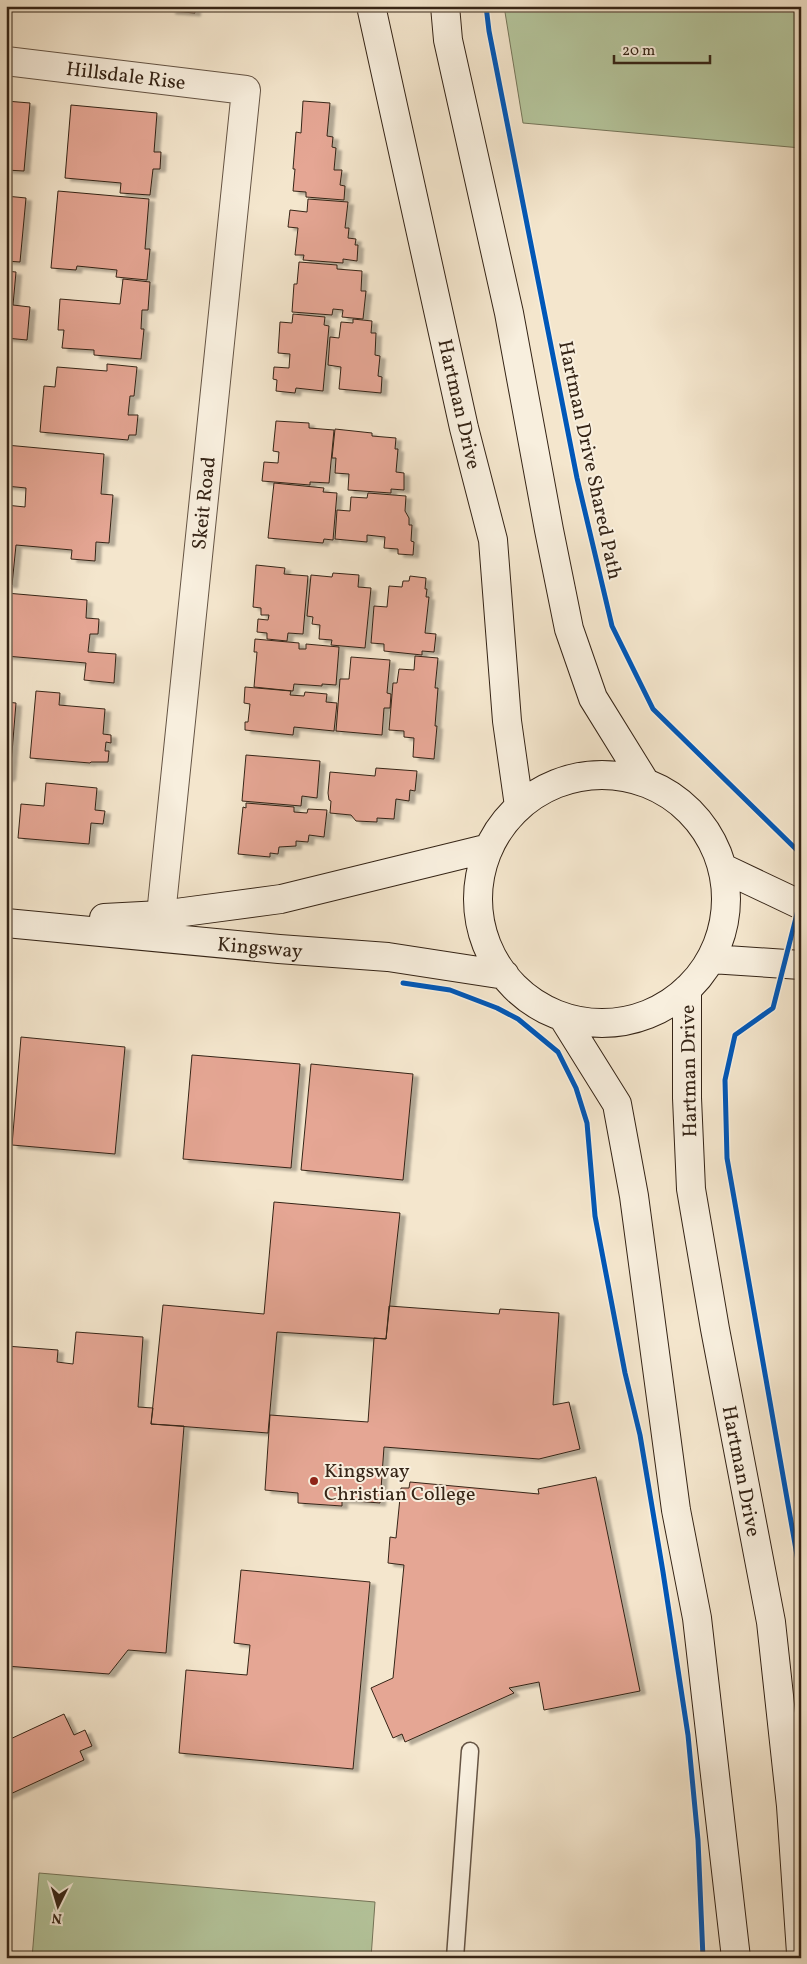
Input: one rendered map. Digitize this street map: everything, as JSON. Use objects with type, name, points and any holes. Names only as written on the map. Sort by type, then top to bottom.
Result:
[{"type":"main road","name":"Hartman Drive","points":[[371,6],[464,428],[493,540],[507,721],[520,806]]},
{"type":"main road","points":[[445,6],[448,40],[509,313],[569,629],[593,698],[645,782]]},
{"type":"main road","name":"Hillsdale Rise","points":[[6,61],[246,90]]},
{"type":"main road","name":"Skeit Road","points":[[162,915],[246,90]]},
{"type":"main road","points":[[602,774],[624,776],[663,790],[695,816],[707,831],[723,868],[726,915],[721,938],[711,959],[687,989],[664,1006],[637,1017],[608,1022],[564,1019],[532,1000],[520,991],[505,975],[494,959],[480,923],[479,885],[482,866],[489,848],[502,825],[520,806],[538,792],[558,783],[579,777],[602,774]]},
{"type":"main road","name":"Kingsway","points":[[9,919],[162,915],[281,899],[489,848]]},
{"type":"main road","points":[[723,868],[801,905]]},
{"type":"main road","name":"Kingsway","points":[[9,919],[279,949],[388,957],[505,975]]},
{"type":"main road","points":[[711,959],[801,965]]},
{"type":"main road","name":"Hartman Drive","points":[[687,989],[687,1098],[691,1189],[715,1329],[771,1622],[791,1806],[801,1953]]},
{"type":"main road","points":[[564,1019],[617,1104],[634,1196],[676,1510],[697,1618],[736,1958]]},
{"type":"lane","points":[[455,1958],[470,1751]]},
{"type":"green space","points":[[504,6],[801,6],[801,148],[523,123]]},
{"type":"green space","points":[[39,1873],[375,1902],[371,1958],[32,1958]]},
{"type":"building","points":[[170,6],[195,6],[195,13],[170,11]]},
{"type":"building","points":[[6,101],[30,103],[24,171],[6,170]]},
{"type":"building","points":[[303,101],[330,103],[327,136],[333,137],[332,147],[336,148],[334,170],[342,170],[340,185],[345,186],[344,200],[306,197],[306,192],[293,191],[296,132],[301,133]]},
{"type":"building","points":[[71,105],[157,113],[154,152],[161,152],[160,169],[153,169],[150,195],[120,193],[121,183],[65,178]]},
{"type":"building","points":[[58,191],[149,199],[145,249],[150,249],[147,280],[116,277],[117,270],[77,266],[76,270],[51,268]]},
{"type":"building","points":[[6,196],[26,198],[20,262],[6,261]]},
{"type":"building","points":[[308,199],[348,202],[345,228],[349,228],[348,238],[356,239],[355,245],[358,245],[357,261],[343,259],[343,263],[303,260],[304,255],[295,255],[298,228],[288,227],[290,210],[307,212]]},
{"type":"building","points":[[299,262],[337,265],[337,269],[362,271],[361,291],[366,291],[363,319],[342,317],[343,310],[333,309],[332,315],[292,312],[294,284],[297,284]]},
{"type":"building","points":[[6,271],[16,272],[13,305],[30,307],[27,340],[6,338]]},
{"type":"building","points":[[123,279],[150,282],[148,310],[142,310],[141,329],[144,329],[141,359],[94,355],[94,350],[62,348],[64,330],[58,330],[60,299],[120,304]]},
{"type":"building","points":[[293,314],[325,317],[324,325],[329,326],[323,391],[296,388],[295,393],[276,391],[277,380],[273,379],[274,367],[289,368],[290,354],[278,353],[280,322],[292,323]]},
{"type":"building","points":[[353,319],[372,321],[371,333],[376,333],[375,355],[380,356],[378,376],[382,377],[381,393],[339,389],[341,367],[328,365],[330,337],[339,338],[341,322],[353,323]]},
{"type":"building","points":[[107,364],[137,367],[134,396],[130,396],[128,415],[138,415],[136,435],[129,435],[128,440],[40,432],[44,386],[55,387],[57,367],[107,371]]},
{"type":"building","points":[[276,421],[309,423],[309,428],[334,430],[329,483],[310,482],[310,485],[262,481],[264,462],[278,463],[279,452],[273,451]]},
{"type":"building","points":[[335,429],[372,433],[372,436],[396,438],[395,449],[398,449],[396,472],[404,473],[404,490],[391,489],[391,493],[348,490],[349,474],[335,473],[336,458],[332,458]]},
{"type":"building","points":[[6,445],[104,454],[101,494],[113,495],[109,543],[96,542],[95,561],[71,559],[72,550],[16,545],[12,585],[6,584],[6,505],[25,507],[26,488],[6,486]]},
{"type":"building","points":[[274,483],[324,488],[323,492],[337,493],[333,540],[324,539],[323,543],[268,538]]},
{"type":"building","points":[[368,493],[406,496],[405,511],[409,518],[409,525],[412,525],[411,541],[414,542],[413,555],[398,554],[398,549],[384,548],[385,537],[367,535],[367,542],[335,539],[337,510],[350,511],[351,497],[367,498]]},
{"type":"building","points":[[256,565],[285,568],[284,574],[308,576],[303,634],[288,633],[287,641],[267,639],[267,633],[257,632],[258,619],[268,620],[269,615],[261,615],[261,608],[253,607]]},
{"type":"building","points":[[333,573],[359,575],[358,587],[371,588],[365,648],[331,645],[332,640],[319,639],[320,625],[312,624],[313,617],[307,616],[311,575],[332,577]]},
{"type":"building","points":[[410,576],[426,578],[426,597],[429,597],[425,633],[436,634],[434,652],[422,651],[422,655],[384,651],[384,644],[371,643],[374,606],[387,607],[389,586],[402,587],[403,581],[409,581]]},
{"type":"building","points":[[6,593],[87,600],[86,618],[99,619],[98,634],[90,634],[88,652],[116,654],[114,683],[84,680],[86,663],[6,656]]},
{"type":"building","points":[[255,639],[299,643],[299,649],[306,649],[306,644],[339,647],[336,685],[294,684],[293,691],[254,687],[257,652],[254,652]]},
{"type":"building","points":[[415,656],[438,658],[435,688],[438,688],[434,759],[413,757],[414,738],[404,737],[404,731],[389,730],[393,683],[397,683],[399,669],[414,670]]},
{"type":"building","points":[[351,657],[390,660],[387,693],[391,694],[390,708],[384,708],[382,735],[336,731],[340,679],[349,679]]},
{"type":"building","points":[[245,687],[291,691],[290,695],[304,696],[305,692],[327,694],[326,702],[337,703],[334,731],[294,727],[293,735],[245,730],[245,722],[248,722],[250,704],[244,703]]},
{"type":"building","points":[[36,691],[60,693],[59,705],[105,709],[103,734],[111,735],[111,743],[106,742],[105,751],[109,751],[108,762],[90,763],[30,758]]},
{"type":"building","points":[[6,702],[16,703],[10,777],[6,779]]},
{"type":"building","points":[[246,755],[320,761],[317,798],[302,796],[301,806],[242,801]]},
{"type":"building","points":[[376,768],[417,771],[415,791],[410,790],[409,801],[396,799],[394,819],[377,818],[377,822],[356,821],[351,815],[330,813],[331,801],[329,800],[328,793],[330,772],[375,776]]},
{"type":"building","points":[[46,783],[97,788],[95,810],[105,811],[103,824],[91,823],[89,844],[18,838],[21,804],[44,806]]},
{"type":"building","points":[[246,803],[294,807],[294,812],[307,813],[308,809],[327,810],[324,837],[309,835],[308,842],[296,841],[296,846],[279,847],[278,854],[270,853],[270,857],[238,854],[243,807],[246,808]]},
{"type":"building","points":[[21,1037],[125,1047],[115,1154],[12,1145]]},
{"type":"building","points":[[192,1055],[300,1064],[291,1168],[183,1159]]},
{"type":"building","points":[[311,1064],[413,1074],[403,1180],[301,1170]]},
{"type":"building","points":[[274,1202],[400,1213],[386,1339],[277,1332],[268,1433],[151,1424],[163,1305],[264,1314]]},
{"type":"building","points":[[389,1306],[499,1314],[500,1309],[559,1313],[553,1405],[569,1402],[580,1449],[539,1459],[384,1447],[380,1503],[342,1500],[342,1506],[298,1503],[298,1493],[265,1490],[270,1415],[368,1422],[374,1338],[386,1339]]},
{"type":"building","points":[[76,1332],[143,1337],[138,1407],[153,1408],[151,1424],[184,1426],[166,1653],[128,1650],[109,1674],[6,1666],[6,1346],[58,1350],[57,1362],[73,1364]]},
{"type":"building","points":[[596,1477],[640,1691],[544,1710],[539,1682],[509,1688],[514,1693],[405,1742],[402,1734],[393,1738],[371,1688],[393,1678],[404,1565],[388,1563],[390,1537],[396,1538],[401,1488],[409,1488],[410,1482],[539,1494],[538,1489]]},
{"type":"building","points":[[241,1570],[370,1582],[353,1769],[179,1753],[186,1670],[247,1675],[250,1645],[234,1643]]},
{"type":"building","points":[[64,1714],[74,1735],[85,1730],[92,1746],[80,1751],[84,1760],[6,1796],[6,1741]]},
{"type":"cycle path","name":"Hartman Drive Shared Path","points":[[486,6],[489,31],[577,478],[612,626],[653,709],[801,854]]},
{"type":"cycle path","points":[[801,898],[773,1008],[735,1035],[725,1080],[727,1158],[801,1578]]},
{"type":"cycle path","points":[[403,983],[450,990],[497,1008],[518,1019],[558,1052],[576,1088],[587,1123],[595,1216],[625,1373],[640,1435],[688,1735],[698,1840],[703,1958]]},
{"type":"place","name":"Kingsway Christian College","points":[[314,1481]]}]
